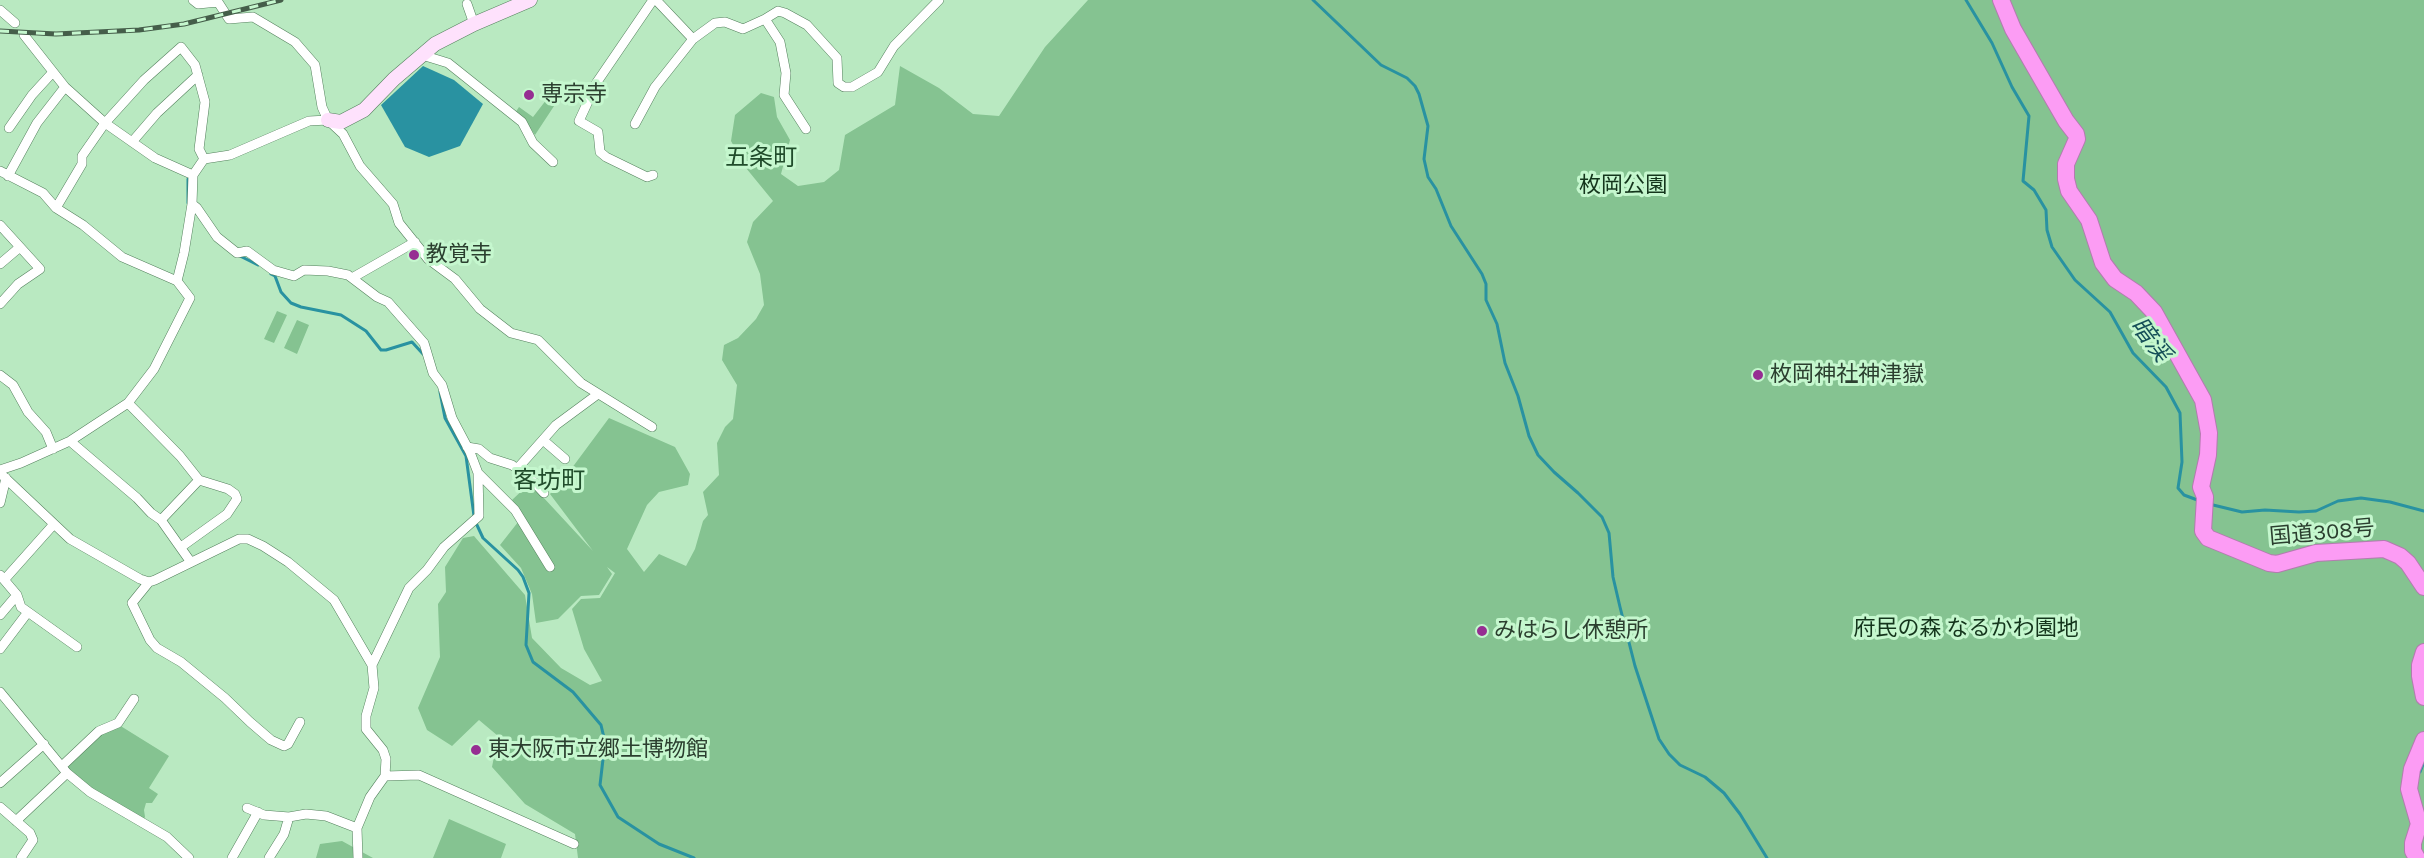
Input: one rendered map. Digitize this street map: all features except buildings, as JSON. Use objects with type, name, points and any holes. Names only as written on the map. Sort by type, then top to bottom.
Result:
[{"type":"highway","name":"国道308号","points":[[2001,0],[2013,29],[2066,121],[2076,134],[2077,140],[2066,164],[2066,179],[2069,191],[2089,220],[2103,263],[2115,279],[2136,293],[2154,312],[2203,400],[2209,433],[2208,455],[2201,480],[2205,500],[2203,531],[2208,538],[2217,544],[2277,564],[2316,553],[2384,549],[2408,563],[2424,587]]},
{"type":"highway","points":[[2424,652],[2420,665],[2424,696]]},
{"type":"highway","points":[[2416,858],[2413,843],[2419,824],[2409,789],[2412,769],[2424,740]]},
{"type":"street","points":[[193,0],[198,4],[218,1],[229,19],[253,17],[295,42],[315,65],[320,96],[328,120],[343,134],[360,166],[393,204],[399,223],[428,259],[455,279],[480,309],[511,333],[538,340],[581,383],[652,427]]},
{"type":"street","points":[[177,281],[192,204],[193,175],[204,159],[230,155],[309,121],[341,122],[364,110],[394,79],[435,44],[530,0]]},
{"type":"street","points":[[653,175],[647,177],[606,157],[600,152],[598,132],[579,122],[597,82],[655,0],[693,39]]},
{"type":"street","points":[[774,0],[778,11]]},
{"type":"street","points":[[635,124],[655,87],[693,39],[715,23],[725,22],[744,29],[778,11],[785,13],[807,25],[837,58],[838,83],[844,87],[852,87],[878,72],[894,46],[939,0]]},
{"type":"street","points":[[467,4],[474,24]]},
{"type":"street","points":[[0,10],[15,23]]},
{"type":"street","points":[[765,19],[780,42],[786,73],[784,94],[806,129]]},
{"type":"street","points":[[24,35],[65,87],[105,123],[155,158],[193,175]]},
{"type":"street","points":[[56,208],[82,164],[81,156],[105,123],[144,81],[181,47],[195,65],[205,102],[199,149],[204,159]]},
{"type":"street","points":[[422,56],[448,63],[522,122],[533,143],[553,162]]},
{"type":"street","points":[[9,128],[53,72]]},
{"type":"street","points":[[132,142],[157,113],[198,75]]},
{"type":"street","points":[[2,473],[70,441],[128,403],[154,369],[190,298],[177,281],[122,257],[83,225],[56,208],[43,193],[4,174],[37,123],[65,87]]},
{"type":"street","points":[[192,204],[217,237],[237,253],[247,251],[273,270],[283,274],[294,276],[304,270],[348,275],[377,297],[388,302],[424,343],[434,373],[446,396],[452,418],[478,473],[514,510],[550,567]]},
{"type":"street","points":[[0,225],[40,268],[18,284],[0,304]]},
{"type":"street","points":[[352,278],[415,242]]},
{"type":"street","points":[[0,264],[20,247]]},
{"type":"street","points":[[0,375],[13,385],[28,412],[46,432],[53,449]]},
{"type":"street","points":[[517,469],[556,425],[598,394]]},
{"type":"street","points":[[128,403],[180,456],[199,480],[228,489],[237,499],[227,514],[181,547]]},
{"type":"street","points":[[543,440],[566,459]]},
{"type":"street","points":[[70,441],[161,520],[190,561]]},
{"type":"street","points":[[467,447],[479,449],[490,458],[517,469],[531,478],[544,493]]},
{"type":"street","points":[[0,503],[2,473]]},
{"type":"street","points":[[2,473],[70,539],[149,582]]},
{"type":"street","points":[[372,665],[409,588],[444,548],[479,516],[478,473]]},
{"type":"street","points":[[161,520],[199,480]]},
{"type":"street","points":[[54,524],[2,578],[17,595],[21,607],[77,646]]},
{"type":"street","points":[[300,722],[288,744],[284,746],[257,728],[181,662],[157,648],[150,640],[132,603],[149,582],[239,539],[248,539],[263,546],[307,576],[334,600],[372,665],[374,688],[366,716],[366,729],[383,750],[386,759],[385,776],[370,797],[357,828],[358,858]]},
{"type":"street","points":[[0,615],[17,595]]},
{"type":"street","points":[[0,649],[28,612]]},
{"type":"street","points":[[2,698],[44,744],[64,770],[90,792],[167,837],[189,858]]},
{"type":"street","points":[[16,821],[99,731],[118,723],[134,699]]},
{"type":"street","points":[[0,783],[44,744]]},
{"type":"street","points":[[385,776],[419,775],[574,844]]},
{"type":"street","points":[[0,807],[30,833],[33,840],[21,858]]},
{"type":"street","points":[[247,808],[264,815],[326,816],[357,828]]},
{"type":"street","points":[[232,858],[258,812]]},
{"type":"street","points":[[269,858],[284,834],[289,816]]},
{"type":"green space","points":[[1088,0],[2424,0],[2424,858],[578,858],[575,834],[525,804],[492,767],[498,736],[479,720],[452,746],[427,730],[418,708],[440,657],[438,604],[446,592],[445,567],[463,538],[474,536],[525,595],[532,638],[561,668],[590,685],[602,681],[584,649],[572,609],[581,599],[600,598],[615,573],[607,567],[612,574],[599,595],[581,596],[558,619],[536,623],[532,594],[521,568],[500,545],[522,517],[512,500],[530,483],[593,551],[550,494],[609,418],[675,447],[690,474],[688,485],[659,492],[647,505],[627,549],[644,572],[659,554],[686,566],[695,549],[703,521],[708,515],[703,492],[719,475],[717,443],[725,427],[733,419],[737,385],[722,360],[724,345],[738,338],[756,319],[764,305],[760,274],[747,242],[753,222],[773,201],[746,168],[731,141],[735,115],[761,93],[774,97],[777,117],[790,140],[781,174],[798,186],[824,182],[839,170],[845,135],[895,105],[900,66],[939,88],[973,114],[999,116],[1045,47]]},
{"type":"green space","points":[[550,95],[558,100],[535,135],[527,123],[515,113],[519,107],[533,117]]},
{"type":"green space","points":[[277,311],[287,315],[274,343],[264,339]]},
{"type":"green space","points":[[297,320],[309,325],[297,354],[284,348]]},
{"type":"green space","points":[[119,725],[169,756],[149,788],[158,794],[152,803],[146,803],[143,821],[91,789],[64,767],[101,732]]},
{"type":"green space","points":[[449,819],[506,844],[501,858],[433,858]]},
{"type":"green space","points":[[342,841],[373,858],[316,858],[320,844]]},
{"type":"water","points":[[423,66],[454,80],[483,104],[460,146],[429,157],[405,147],[381,105]]},
{"type":"waterway","points":[[1313,0],[1381,65],[1407,78],[1415,86],[1428,126],[1424,159],[1428,177],[1436,189],[1451,226],[1486,284],[1486,300],[1497,324],[1505,363],[1518,396],[1529,436],[1538,455],[1602,517],[1609,533],[1613,577],[1620,607],[1635,666],[1659,739],[1680,765],[1705,777],[1724,793],[1767,858]]},
{"type":"waterway","name":"暗渓","points":[[1966,0],[1992,43],[2012,87],[2029,116],[2023,181],[2034,190],[2046,210],[2047,230],[2052,247],[2075,280],[2110,312],[2133,353],[2166,387],[2180,413],[2182,462],[2178,488],[2184,495],[2200,501]]},
{"type":"waterway","points":[[188,179],[188,203]]},
{"type":"waterway","points":[[240,256],[258,265]]},
{"type":"waterway","points":[[271,274],[275,276],[281,292],[291,303],[341,315],[366,331],[381,350],[412,342],[423,354]]},
{"type":"waterway","points":[[440,392],[445,418],[466,456],[474,516]]},
{"type":"waterway","name":"暗渓","points":[[2209,504],[2242,512],[2265,510],[2299,512],[2316,511],[2338,501],[2361,498],[2390,502],[2424,511]]},
{"type":"waterway","points":[[476,523],[483,538],[523,577],[529,593],[526,645],[533,662],[573,692],[601,725],[605,742],[600,785],[618,817],[659,844],[694,858]]},
{"type":"waterway","points":[[2420,772],[2424,762]]},
{"type":"railway","points":[[0,31],[56,34],[139,30],[184,24],[281,0]]},
{"type":"place","name":"専宗寺","points":[[529,95]]},
{"type":"place","name":"教覚寺","points":[[414,255]]},
{"type":"place","name":"枚岡神社神津嶽","points":[[1758,375]]},
{"type":"place","name":"みはらし休憩所","points":[[1482,631]]},
{"type":"place","name":"東大阪市立郷土博物館","points":[[476,750]]},
{"type":"district","name":"五条町","points":[[761,158]]},
{"type":"district","name":"客坊町","points":[[549,481]]},
{"type":"park label","name":"枚岡公園","points":[[1623,186]]},
{"type":"park label","name":"府民の森 なるかわ園地","points":[[1966,629]]}]
